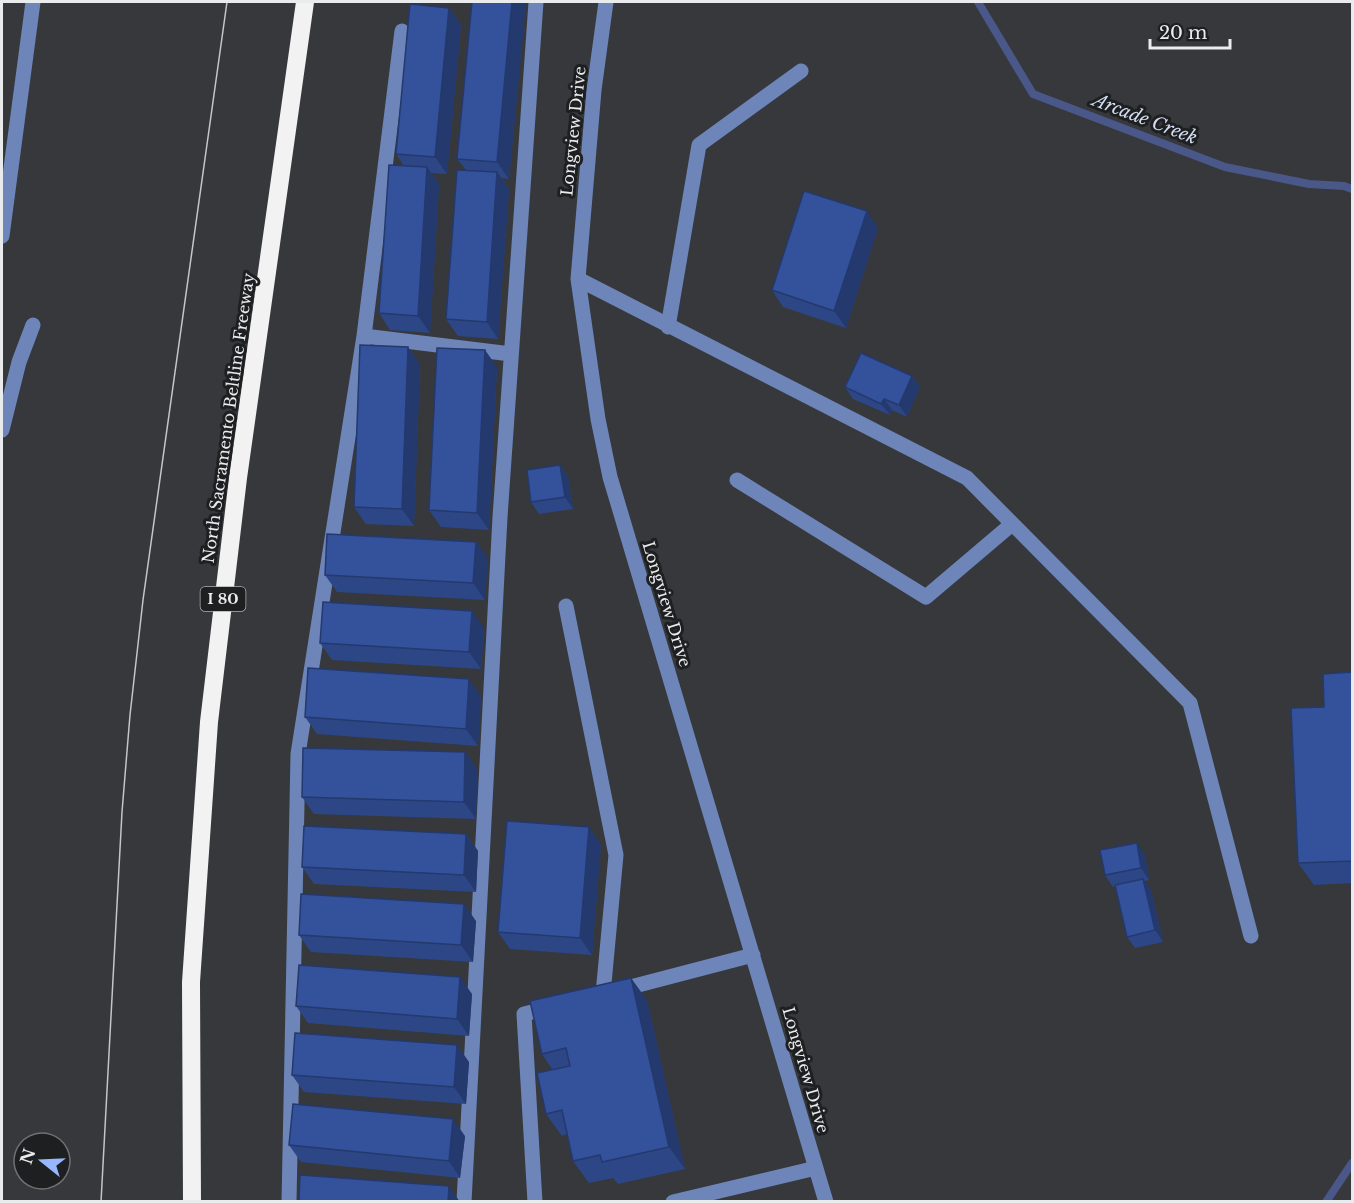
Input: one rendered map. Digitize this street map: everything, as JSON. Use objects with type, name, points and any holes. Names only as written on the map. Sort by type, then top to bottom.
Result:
[{"type":"highway","name":"North Sacramento Beltline Freeway","points":[[192,1202],[191,982],[209,722],[238,478],[305,2]]},
{"type":"street","points":[[2,236],[33,2]]},
{"type":"street","points":[[464,1202],[500,517],[536,2]]},
{"type":"street","name":"Longview Drive","points":[[606,2],[594,90],[578,279],[598,419],[610,477],[826,1202]]},
{"type":"street","points":[[289,1202],[298,754],[364,336],[402,31]]},
{"type":"street","points":[[668,327],[699,145],[801,71]]},
{"type":"street","points":[[578,279],[967,478],[1190,703],[1251,936]]},
{"type":"street","points":[[2,430],[19,362],[33,325]]},
{"type":"street","points":[[364,336],[511,354]]},
{"type":"street","points":[[737,480],[926,597],[1012,524]]},
{"type":"street","points":[[566,606],[616,855],[598,995],[753,955]]},
{"type":"street","points":[[535,1202],[524,1014],[570,1002]]},
{"type":"street","points":[[673,1202],[816,1168]]},
{"type":"building","points":[[472,2],[512,2],[497,162],[457,159]]},
{"type":"building","points":[[410,4],[449,8],[435,157],[396,154]]},
{"type":"building","points":[[389,165],[427,167],[418,316],[379,313]]},
{"type":"building","points":[[457,170],[497,172],[487,322],[446,319]]},
{"type":"building","points":[[804,191],[867,211],[834,311],[772,290]]},
{"type":"building","points":[[360,345],[408,347],[402,509],[354,507]]},
{"type":"building","points":[[437,348],[485,350],[477,513],[429,510]]},
{"type":"building","points":[[861,353],[912,376],[899,405],[884,399],[881,404],[845,387]]},
{"type":"building","points":[[560,465],[565,497],[531,502],[527,470]]},
{"type":"building","points":[[327,534],[476,542],[473,583],[325,575]]},
{"type":"building","points":[[323,602],[472,611],[469,652],[320,643]]},
{"type":"building","points":[[308,668],[469,679],[466,729],[305,717]]},
{"type":"building","points":[[1353,672],[1353,861],[1298,863],[1291,708],[1324,707],[1323,674]]},
{"type":"building","points":[[303,748],[465,752],[464,802],[302,797]]},
{"type":"building","points":[[507,821],[589,827],[580,938],[498,932]]},
{"type":"building","points":[[304,826],[466,834],[464,875],[302,867]]},
{"type":"building","points":[[1137,843],[1141,868],[1105,875],[1100,850]]},
{"type":"building","points":[[1143,879],[1155,930],[1127,937],[1115,885]]},
{"type":"building","points":[[301,894],[464,904],[461,945],[299,935]]},
{"type":"building","points":[[299,965],[460,977],[457,1019],[296,1006]]},
{"type":"building","points":[[631,978],[669,1147],[602,1162],[600,1155],[573,1161],[562,1110],[546,1114],[537,1073],[570,1066],[566,1048],[542,1054],[530,1001]]},
{"type":"building","points":[[295,1033],[457,1045],[454,1087],[292,1075]]},
{"type":"building","points":[[293,1104],[453,1119],[449,1161],[289,1145]]},
{"type":"building","points":[[300,1175],[449,1186],[448,1202],[299,1202]]},
{"type":"waterway","name":"Arcade Creek","points":[[978,2],[1033,94],[1225,167],[1309,184],[1344,186],[1352,189]]},
{"type":"waterway","name":"Arcade Creek","points":[[1326,1202],[1352,1163]]},
{"type":"tram line","points":[[101,1202],[122,812],[130,715],[143,600],[227,2]]}]
